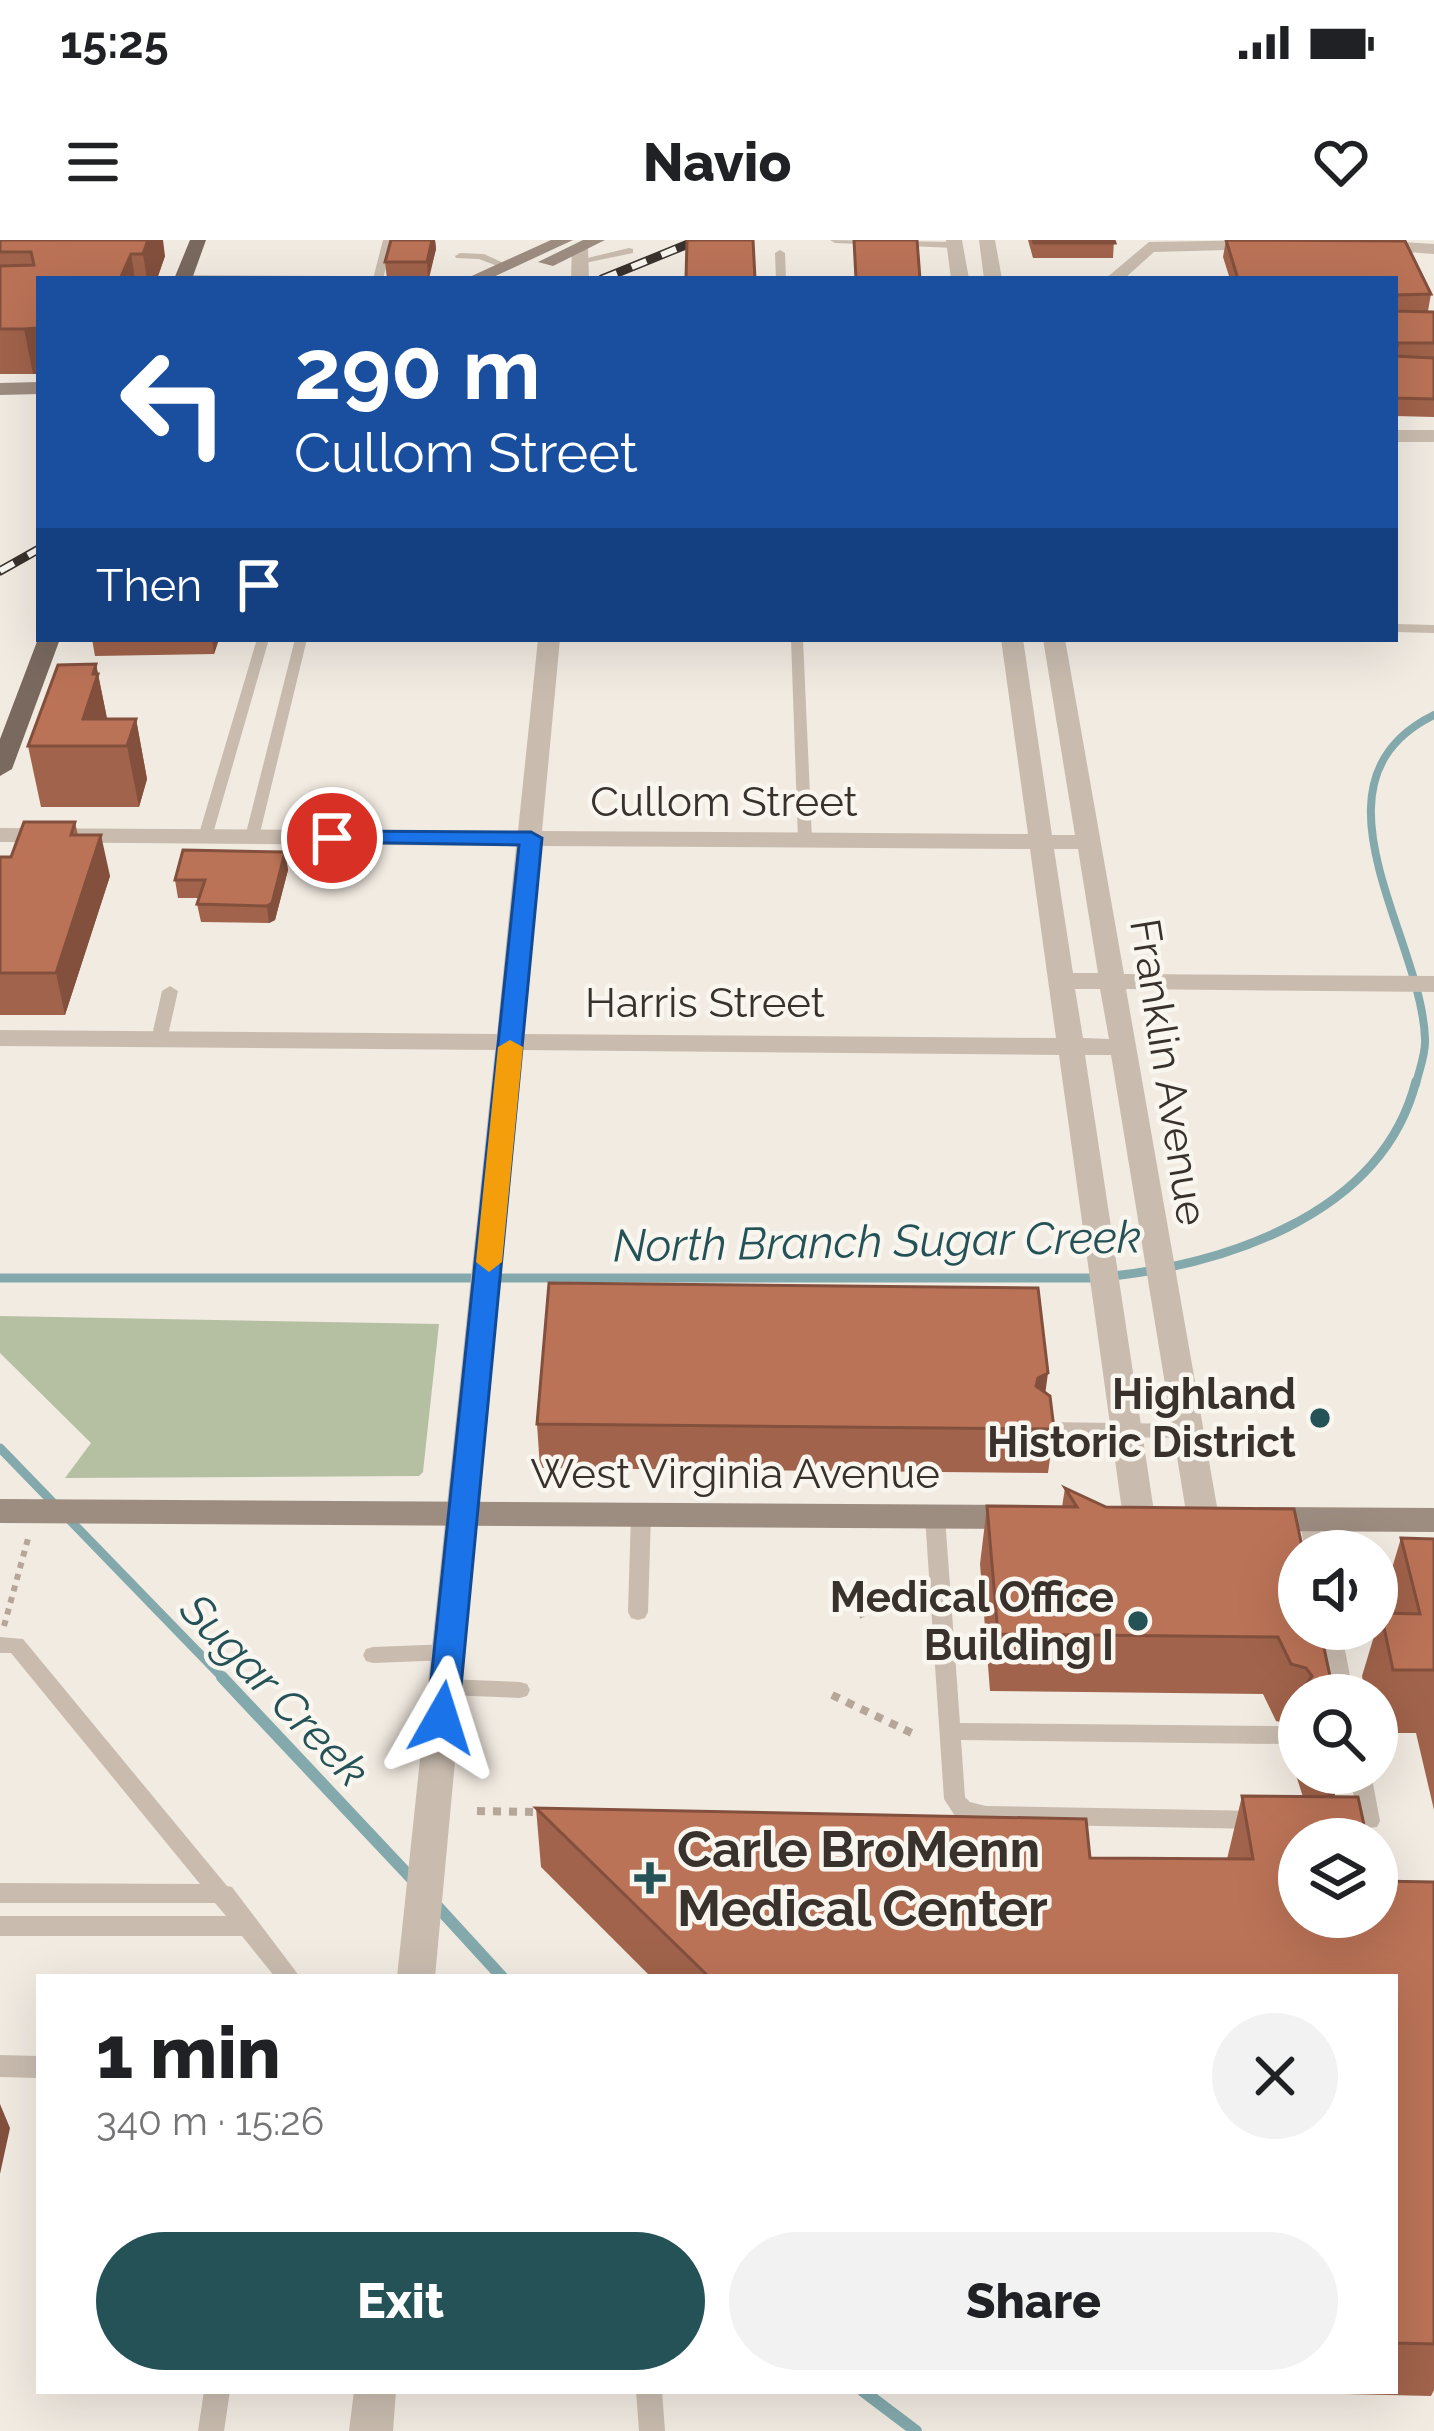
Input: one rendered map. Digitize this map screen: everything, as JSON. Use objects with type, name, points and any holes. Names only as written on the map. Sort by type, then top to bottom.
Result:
[{"type":"main road","points":[[184,276],[198,240]]},
{"type":"main road","points":[[0,769],[49,642]]},
{"type":"street","points":[[987,240],[993,276]]},
{"type":"street","points":[[955,242],[960,276]]},
{"type":"street","points":[[1117,276],[1140,252],[1155,246],[1273,244]]},
{"type":"street","points":[[1342,244],[1434,248]]},
{"type":"street","points":[[507,272],[580,251]]},
{"type":"street","points":[[0,389],[36,388]]},
{"type":"street","points":[[0,400],[36,400]]},
{"type":"street","points":[[1398,436],[1434,436]]},
{"type":"street","points":[[418,1962],[549,642]]},
{"type":"street","points":[[1012,642],[1126,1431],[1122,1518],[1203,1518],[1280,1530]]},
{"type":"street","name":"Franklin Avenue","points":[[1055,642],[1203,1518]]},
{"type":"street","name":"Cullom Street","points":[[0,835],[1088,842]]},
{"type":"street","points":[[1062,981],[1431,984]]},
{"type":"street","name":"Harris Street","points":[[0,1039],[1122,1047]]},
{"type":"street","name":"West Virginia Avenue","points":[[0,1510],[1037,1517]]},
{"type":"street","points":[[1353,1530],[1434,1520]]},
{"type":"street","points":[[371,2431],[375,2394]]},
{"type":"lane","points":[[379,276],[388,240]]},
{"type":"lane","points":[[835,240],[955,242]]},
{"type":"lane","points":[[580,251],[628,251]]},
{"type":"lane","points":[[780,253],[781,276]]},
{"type":"lane","points":[[460,256],[480,256],[507,272]]},
{"type":"lane","points":[[1398,628],[1434,629]]},
{"type":"lane","points":[[205,837],[262,642]]},
{"type":"lane","points":[[252,837],[300,642]]},
{"type":"lane","points":[[797,642],[805,841]]},
{"type":"lane","points":[[159,1040],[170,991]]},
{"type":"lane","points":[[1043,1430],[1187,1431]]},
{"type":"lane","points":[[638,1612],[641,1514]]},
{"type":"lane","points":[[935,1517],[955,1799],[963,1810],[986,1815],[1278,1821]]},
{"type":"lane","points":[[0,1643],[16,1645],[287,1974]]},
{"type":"lane","points":[[373,1655],[520,1690]]},
{"type":"lane","points":[[950,1731],[1278,1735]]},
{"type":"lane","points":[[0,1893],[224,1894]]},
{"type":"lane","points":[[0,1926],[248,1926]]},
{"type":"lane","points":[[0,2066],[36,2067]]},
{"type":"lane","points":[[211,2431],[217,2394]]},
{"type":"lane","points":[[649,2394],[652,2431]]},
{"type":"path","points":[[0,1643],[29,1534]]},
{"type":"path","points":[[859,1616],[879,1605],[910,1605]]},
{"type":"path","points":[[832,1695],[918,1736]]},
{"type":"path","points":[[477,1811],[547,1812]]},
{"type":"green space","points":[[0,1316],[439,1324],[423,1472],[419,1476],[65,1478],[91,1443],[0,1353]]},
{"type":"building","points":[[0,240],[148,240],[143,254],[131,254],[121,276],[36,276],[36,328],[0,329],[0,266],[34,265],[31,252],[0,252]]},
{"type":"building","points":[[391,240],[432,240],[427,262],[385,262]]},
{"type":"building","points":[[687,240],[753,240],[755,276],[686,276]]},
{"type":"building","points":[[854,240],[917,240],[920,276],[856,276]]},
{"type":"building","points":[[1114,240],[1115,243],[1034,243]]},
{"type":"building","points":[[1226,240],[1405,241],[1431,294],[1398,295],[1398,276],[1237,276]]},
{"type":"building","points":[[1398,311],[1434,312],[1434,343],[1398,343]]},
{"type":"building","points":[[1398,356],[1434,358],[1434,399],[1398,398]]},
{"type":"building","points":[[96,664],[93,674],[98,674],[83,719],[136,719],[127,746],[28,746],[58,665]]},
{"type":"building","points":[[24,822],[75,822],[71,835],[101,835],[56,973],[0,973],[0,857],[11,857]]},
{"type":"building","points":[[183,850],[285,852],[272,903],[197,904],[205,880],[175,880]]},
{"type":"building","points":[[549,1283],[1038,1288],[1048,1373],[1038,1378],[1036,1386],[1050,1396],[1054,1429],[537,1424]]},
{"type":"building","points":[[1065,1488],[1106,1507],[1294,1509],[1298,1530],[1278,1530],[1278,1637],[998,1634],[987,1506],[1077,1507]]},
{"type":"building","points":[[1401,1538],[1434,1539],[1434,1670],[1393,1670],[1389,1650],[1398,1650],[1398,1613],[1420,1614]]},
{"type":"building","points":[[1284,1650],[1324,1650],[1330,1674],[1310,1674],[1291,1664]]},
{"type":"building","points":[[1242,1796],[1358,1797],[1362,1818],[1278,1818],[1278,1938],[1398,1938],[1398,1881],[1434,1882],[1434,2344],[1398,2343],[1398,1974],[706,1974],[536,1808],[1086,1819],[1090,1858],[1253,1859]]},
{"type":"waterway","name":"North Branch Sugar Creek","points":[[1416,1084],[1425,1045],[1419,998],[1378,863],[1371,819],[1375,779],[1395,744],[1434,715]]},
{"type":"waterway","name":"North Branch Sugar Creek","points":[[0,1278],[1094,1278],[1141,1272],[1240,1247],[1288,1227],[1331,1201],[1368,1168],[1397,1129],[1416,1081]]},
{"type":"waterway","name":"Sugar Creek","points":[[0,1448],[225,1680]]},
{"type":"waterway","name":"Sugar Creek","points":[[222,1677],[413,1880]]},
{"type":"waterway","name":"Sugar Creek","points":[[437,1906],[499,1974]]},
{"type":"waterway","name":"Sugar Creek","points":[[867,2394],[916,2431]]},
{"type":"railway","points":[[609,276],[698,240]]},
{"type":"railway","points":[[0,571],[36,551]]},
{"type":"slow traffic","points":[[489,1262],[510,1047]]},
{"type":"place","name":"Highland Historic District","points":[[1320,1418]]},
{"type":"place","name":"Medical Office Building I","points":[[1138,1621]]},
{"type":"place","name":"Carle BroMenn Medical Center","points":[[650,1878]]},
{"type":"route","points":[[332,838],[531,838],[442,1718]]}]
